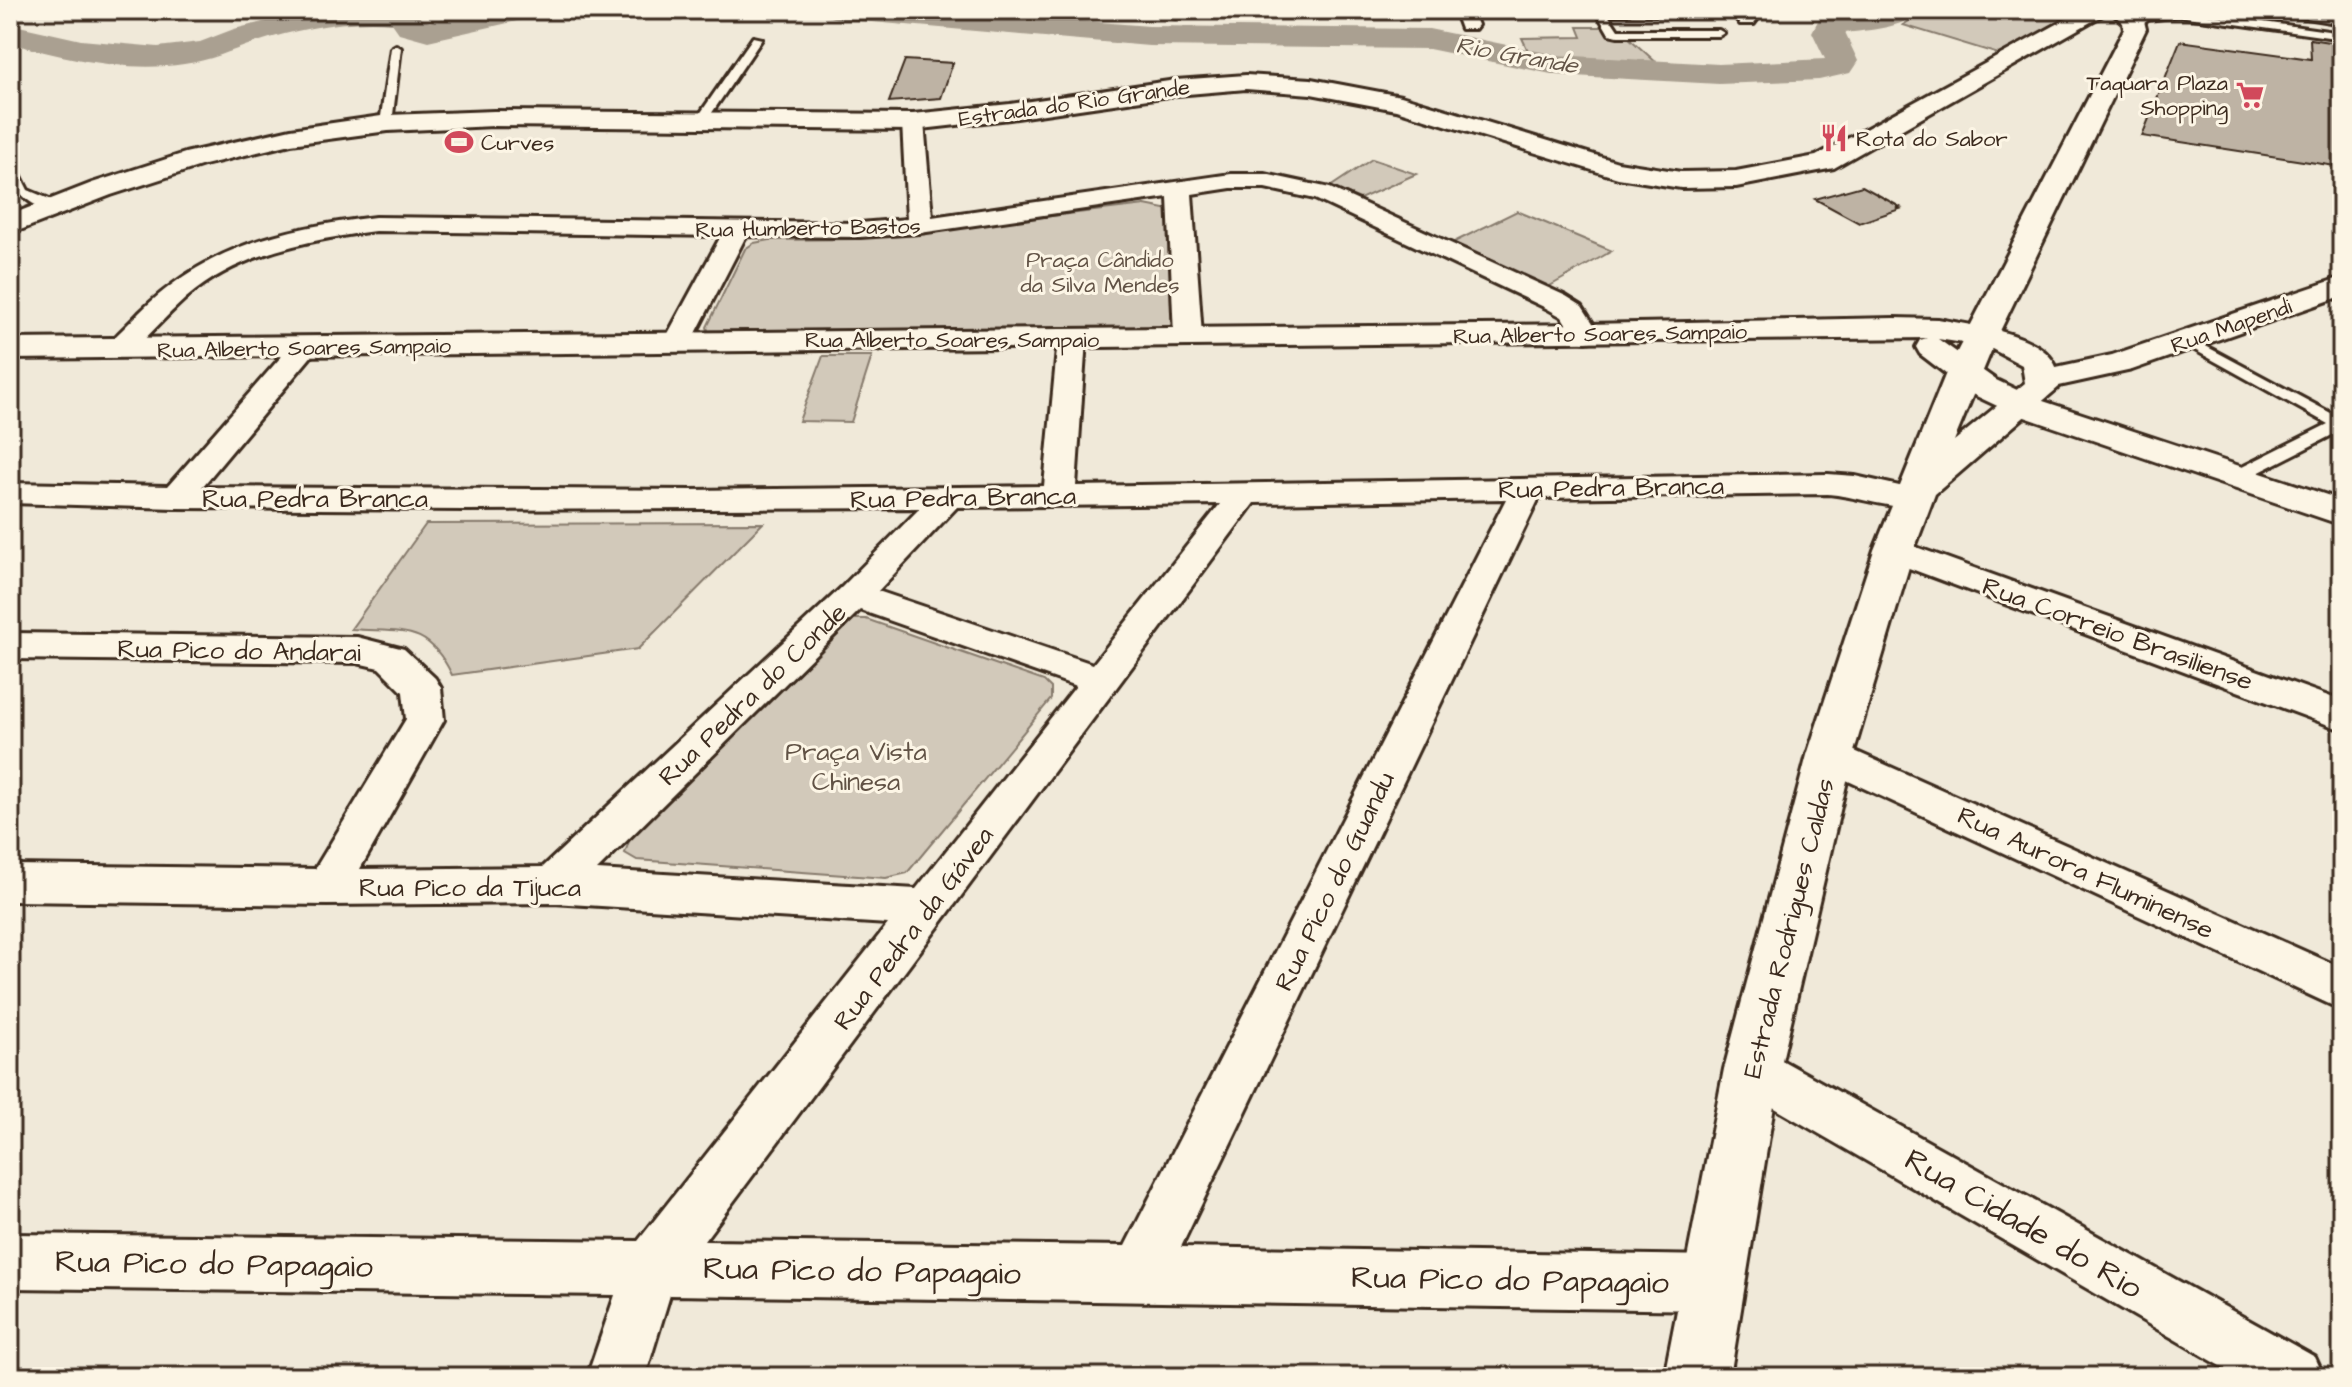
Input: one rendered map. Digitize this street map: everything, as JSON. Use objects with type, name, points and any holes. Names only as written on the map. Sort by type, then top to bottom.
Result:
[{"type":"main road","name":"Estrada do Rio Grande","points":[[10,225],[130,178],[240,147],[386,123],[471,119],[913,122],[986,116],[1179,87],[1237,83],[1290,84],[1342,91],[1414,107],[1575,162],[1666,178],[1732,180],[1778,174],[1825,162],[2099,10]]},
{"type":"main road","name":"Estrada Rodrigues Caldas","points":[[1697,1377],[1752,1069],[1830,755],[1894,550],[1963,373],[2128,18]]},
{"type":"main road","name":"Rua Mapendi","points":[[2034,383],[2120,363],[2342,286]]},
{"type":"main road","name":"Rua Alberto Soares Sampaio","points":[[10,349],[1586,334],[1894,328],[1938,329],[1982,336]]},
{"type":"main road","name":"Rua Alberto Soares Sampaio","points":[[1894,328],[1930,346],[1963,373],[2034,383]]},
{"type":"main road","points":[[1982,336],[2014,345],[2034,383],[2090,429],[2342,513]]},
{"type":"main road","name":"Estrada Rodrigues Caldas","points":[[1916,494],[2034,383]]},
{"type":"street","points":[[913,122],[920,226]]},
{"type":"street","name":"Rua Humberto Bastos","points":[[119,349],[179,291],[204,274],[276,243],[324,231],[375,224],[736,231],[860,230],[920,226],[1231,181],[1265,181],[1322,193],[1556,302],[1572,312],[1586,334]]},
{"type":"street","points":[[1180,189],[1188,336]]},
{"type":"street","points":[[678,341],[736,231]]},
{"type":"street","points":[[1059,496],[1072,339]]},
{"type":"street","points":[[175,498],[305,347]]},
{"type":"street","name":"Rua Pedra Branca","points":[[10,493],[175,498],[947,499],[1828,484],[1916,494]]},
{"type":"street","name":"Rua Pico do Guandu","points":[[1140,1273],[1528,488]]},
{"type":"street","name":"Rua Pedra da Gávea","points":[[616,1377],[651,1268],[1243,496]]},
{"type":"street","name":"Rua Pedra do Conde","points":[[553,885],[854,595],[947,499]]},
{"type":"street","name":"Rua Correio Brasiliense","points":[[1894,550],[2342,716]]},
{"type":"street","points":[[854,595],[1101,681]]},
{"type":"street","name":"Rua Pico do Andarai","points":[[10,646],[357,650],[391,658],[422,688],[425,720],[327,887]]},
{"type":"street","name":"Rua Aurora Fluminense","points":[[1830,755],[2342,990]]},
{"type":"street","name":"Rua Pico da Tijuca","points":[[10,883],[327,887],[553,885],[929,908]]},
{"type":"street","name":"Rua Cidade do Rio","points":[[1752,1069],[2295,1377]]},
{"type":"street","name":"Rua Pico do Papagaio","points":[[10,1261],[1140,1273],[1714,1283]]},
{"type":"lane","points":[[2262,10],[2342,21]]},
{"type":"lane","points":[[1600,11],[1743,15]]},
{"type":"lane","points":[[1600,11],[1613,32],[1618,33],[1719,33]]},
{"type":"lane","points":[[2128,18],[2190,12],[2342,36]]},
{"type":"lane","points":[[701,121],[757,39]]},
{"type":"lane","points":[[386,123],[396,48]]},
{"type":"lane","points":[[10,166],[15,190],[54,206]]},
{"type":"lane","points":[[2187,340],[2337,423],[2337,426],[2234,478]]},
{"type":"green space","points":[[1926,10],[2084,10],[2005,56],[1903,25]]},
{"type":"green space","points":[[1578,27],[1617,27],[1658,64],[1530,55],[1522,38],[1582,37]]},
{"type":"green space","points":[[1372,159],[1416,174],[1360,199],[1330,187]]},
{"type":"green space","name":"Praça Cândido da Silva Mendes","points":[[1145,205],[1170,210],[1179,320],[1160,332],[709,333],[707,327],[745,249],[754,243],[856,239]]},
{"type":"green space","points":[[1517,211],[1612,251],[1548,287],[1452,243]]},
{"type":"green space","points":[[823,356],[872,356],[851,422],[799,421]]},
{"type":"green space","points":[[763,523],[638,649],[452,675],[443,658],[423,639],[399,632],[351,629],[426,524]]},
{"type":"green space","name":"Praça Vista Chinesa","points":[[854,619],[866,619],[1044,681],[1051,688],[1051,699],[907,873],[886,878],[637,860],[625,853],[630,838]]},
{"type":"building","name":"Taquara Plaza Shopping","points":[[2310,39],[2342,44],[2342,167],[2142,136],[2180,41],[2311,59]]},
{"type":"building","points":[[905,60],[953,63],[941,98],[889,102]]},
{"type":"building","points":[[1862,186],[1900,209],[1859,223],[1815,199]]},
{"type":"waterway","name":"Rio Grande","points":[[10,33],[81,50],[158,57],[204,51],[264,31],[343,15],[402,14],[410,26],[428,32],[528,10]]},
{"type":"waterway","name":"Rio Grande","points":[[837,10],[1149,36],[1429,39],[1556,65],[1719,74],[1819,70],[1838,66],[1842,61],[1828,32],[1830,26],[1874,20],[1904,10]]},
{"type":"place","name":"Taquara Plaza Shopping","points":[[2250,95]]},
{"type":"place","name":"Rota do Sabor","points":[[1834,138]]},
{"type":"place","name":"Curves","points":[[459,142]]}]
